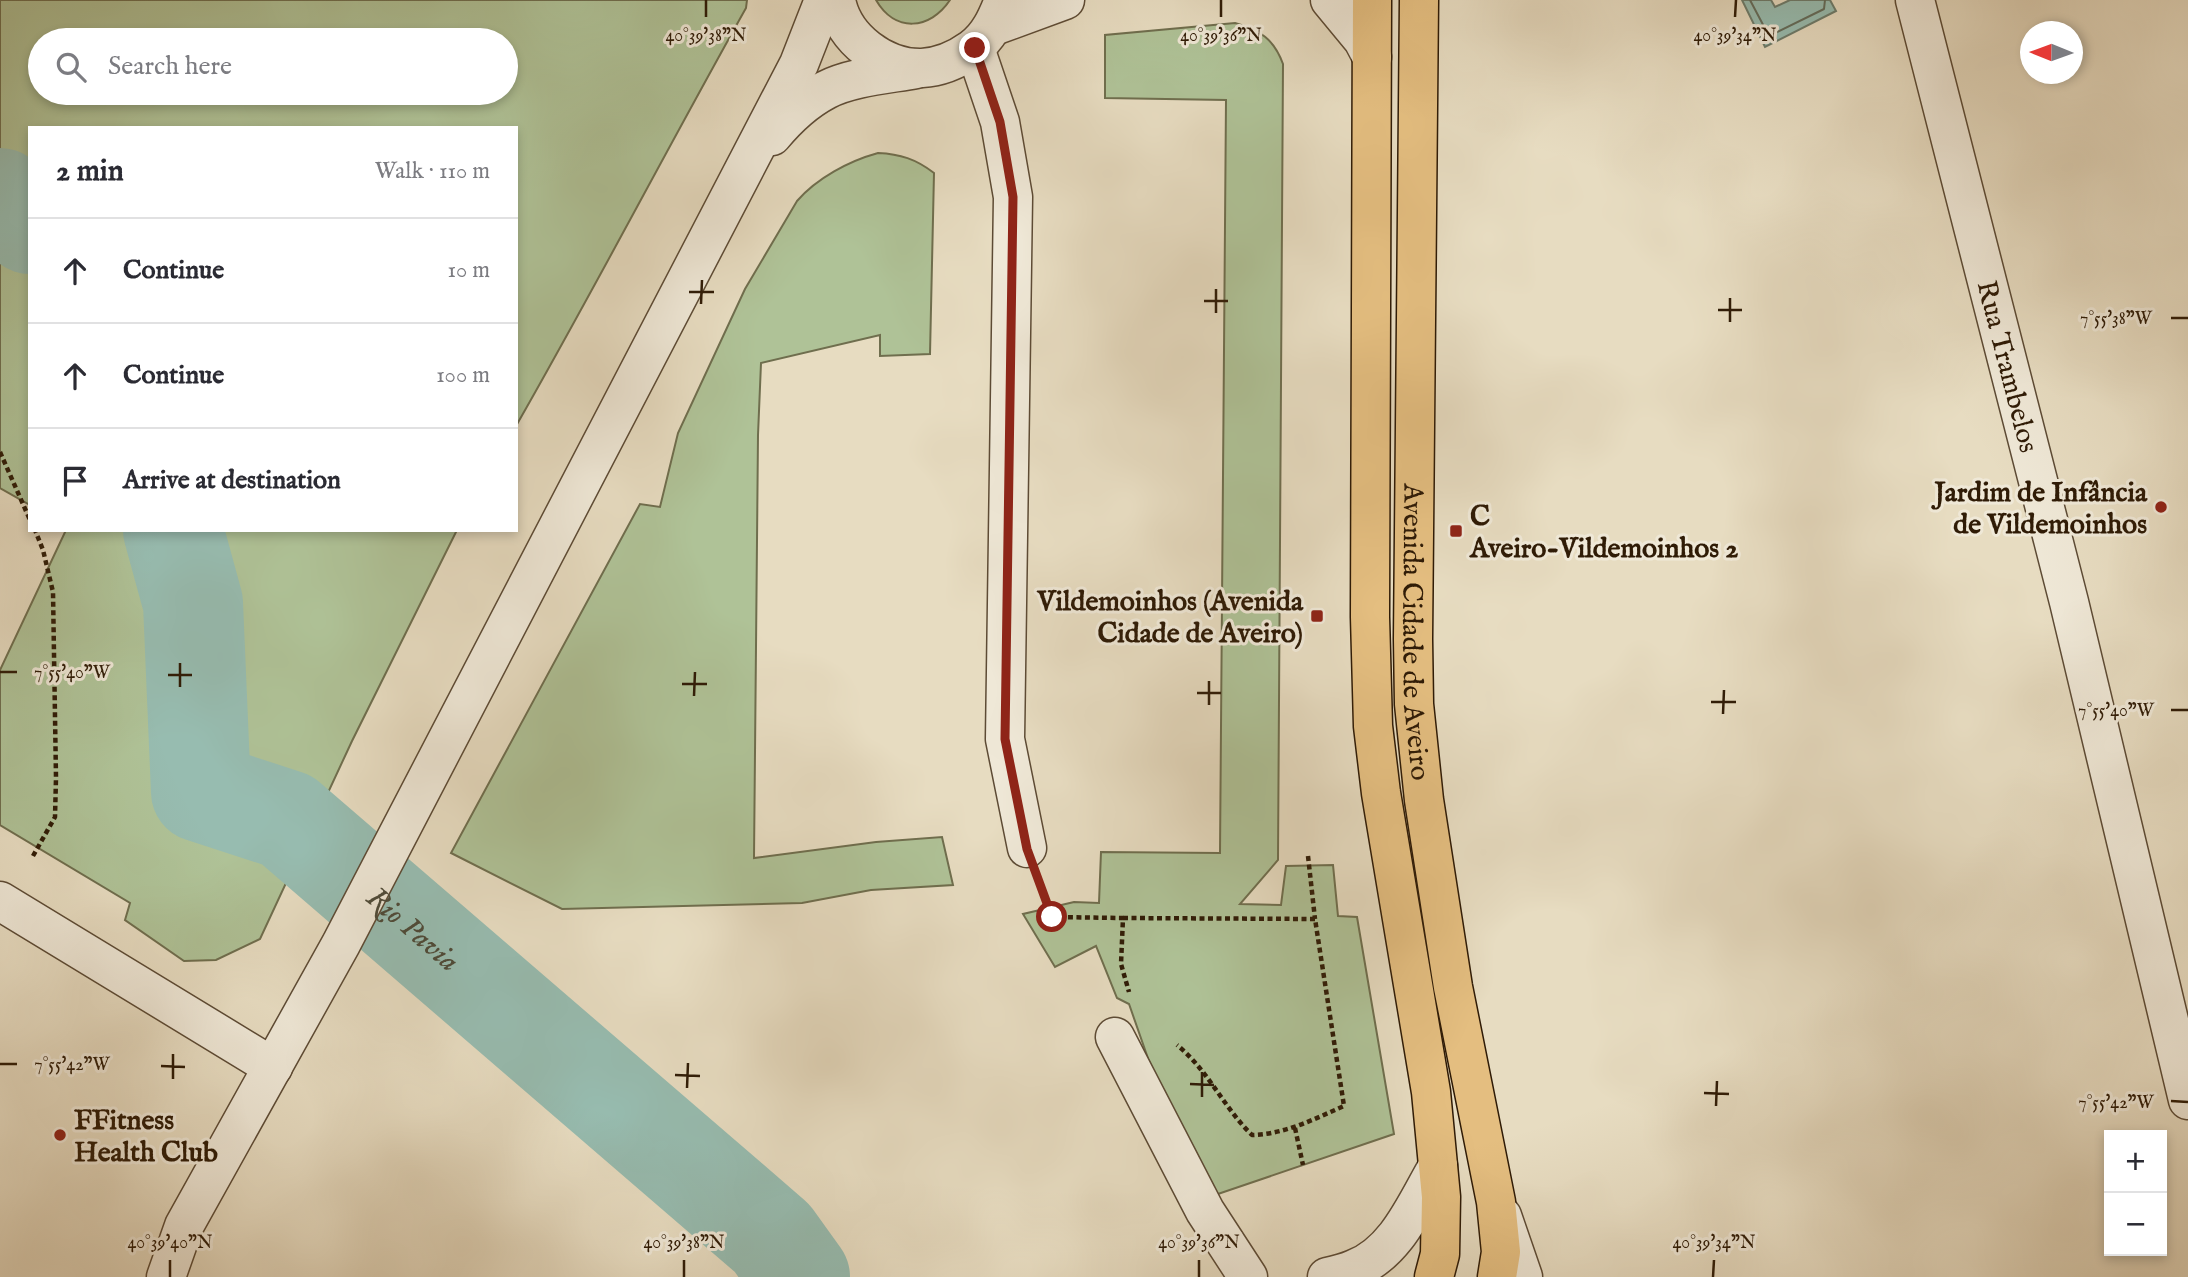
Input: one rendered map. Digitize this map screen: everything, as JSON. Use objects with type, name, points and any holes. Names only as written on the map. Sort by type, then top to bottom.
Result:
[{"type":"main road","name":"Avenida Cidade de Aveiro","points":[[1372,0],[1370,617],[1373,726],[1381,793],[1431,1092],[1441,1197],[1440,1254],[1434,1277]]},
{"type":"main road","name":"Avenida Cidade de Aveiro","points":[[1419,0],[1414,704],[1424,800],[1453,987],[1496,1202],[1501,1252],[1497,1277]]},
{"type":"main road","name":"Avenida Cidade de Aveiro","points":[[1431,1092],[1476,1229],[1497,1277]]},
{"type":"street","points":[[166,1277],[184,1226],[341,944],[748,164],[799,64],[824,0]]},
{"type":"street","points":[[836,0],[848,30],[868,51],[894,64],[922,68]]},
{"type":"street","points":[[748,164],[789,116],[827,90],[865,78],[950,62],[991,25],[1065,0]]},
{"type":"street","points":[[1330,0],[1358,34],[1372,57]]},
{"type":"street","name":"Avenida Cidade de Aveiro","points":[[1372,57],[1382,0]]},
{"type":"street","name":"Avenida Cidade de Aveiro","points":[[1411,0],[1418,56]]},
{"type":"street","name":"Avenida Cidade de Aveiro","points":[[1418,56],[1426,0]]},
{"type":"street","name":"Rua Trambelos","points":[[1915,0],[2180,1030],[2188,1100]]},
{"type":"street","points":[[991,25],[1000,122],[1013,197],[1005,739],[1027,849]]},
{"type":"street","points":[[0,901],[273,1067]]},
{"type":"street","points":[[1115,1037],[1205,1211],[1248,1277]]},
{"type":"street","points":[[1345,1274],[1379,1255],[1398,1234],[1438,1166]]},
{"type":"street","name":"Avenida Cidade de Aveiro","points":[[1496,1202],[1523,1277]]},
{"type":"path","points":[[0,452],[28,515]]},
{"type":"path","points":[[33,856],[55,817],[56,778],[53,592],[36,532]]},
{"type":"path","points":[[1027,849],[1052,917],[1315,919]]},
{"type":"path","points":[[1175,1044],[1207,1076],[1237,1120],[1252,1135],[1273,1134],[1295,1128],[1344,1106],[1308,856]]},
{"type":"path","points":[[1123,918],[1121,964],[1131,998]]},
{"type":"path","points":[[1295,1128],[1304,1165]]},
{"type":"green space","points":[[0,0],[747,0],[746,8],[518,422],[518,126],[28,126],[28,504],[0,488]]},
{"type":"green space","points":[[876,0],[950,0],[933,17],[913,24],[893,18]]},
{"type":"green space","points":[[1235,23],[1265,37],[1275,48],[1283,64],[1278,860],[1240,904],[1281,905],[1286,866],[1333,865],[1338,916],[1357,917],[1394,1134],[1215,1195],[1150,1064],[1129,1004],[1117,998],[1096,946],[1055,967],[1023,914],[1074,902],[1099,903],[1101,852],[1220,853],[1226,100],[1105,98],[1105,35]]},
{"type":"green space","points":[[878,153],[908,158],[934,173],[930,354],[880,356],[880,335],[761,363],[754,858],[876,842],[942,837],[953,885],[871,890],[802,903],[562,909],[451,853],[640,504],[660,507],[678,433],[745,289],[797,201],[834,171]]},
{"type":"green space","points":[[65,532],[456,532],[352,741],[260,939],[216,960],[184,961],[125,920],[130,903],[0,825],[0,670]]},
{"type":"water","points":[[1742,0],[1771,0],[1775,7],[1790,0],[1830,0],[1836,11],[1765,47]]},
{"type":"waterway","name":"Rio Pavia","points":[[0,198],[28,222]]},
{"type":"waterway","name":"Rio Pavia","points":[[174,532],[193,603],[201,792],[287,820],[772,1238],[800,1277]]},
{"type":"place","name":"Jardim de Infância de Vildemoinhos","points":[[2161,507]]},
{"type":"place","name":"C Aveiro-Vildemoinhos 2","points":[[1456,531]]},
{"type":"place","name":"Vildemoinhos (Avenida Cidade de Aveiro)","points":[[1317,616]]},
{"type":"place","name":"FFitness Health Club","points":[[60,1135]]},
{"type":"route","points":[[975,48],[1000,122],[1013,197],[1005,739],[1027,849],[1052,917]]}]
